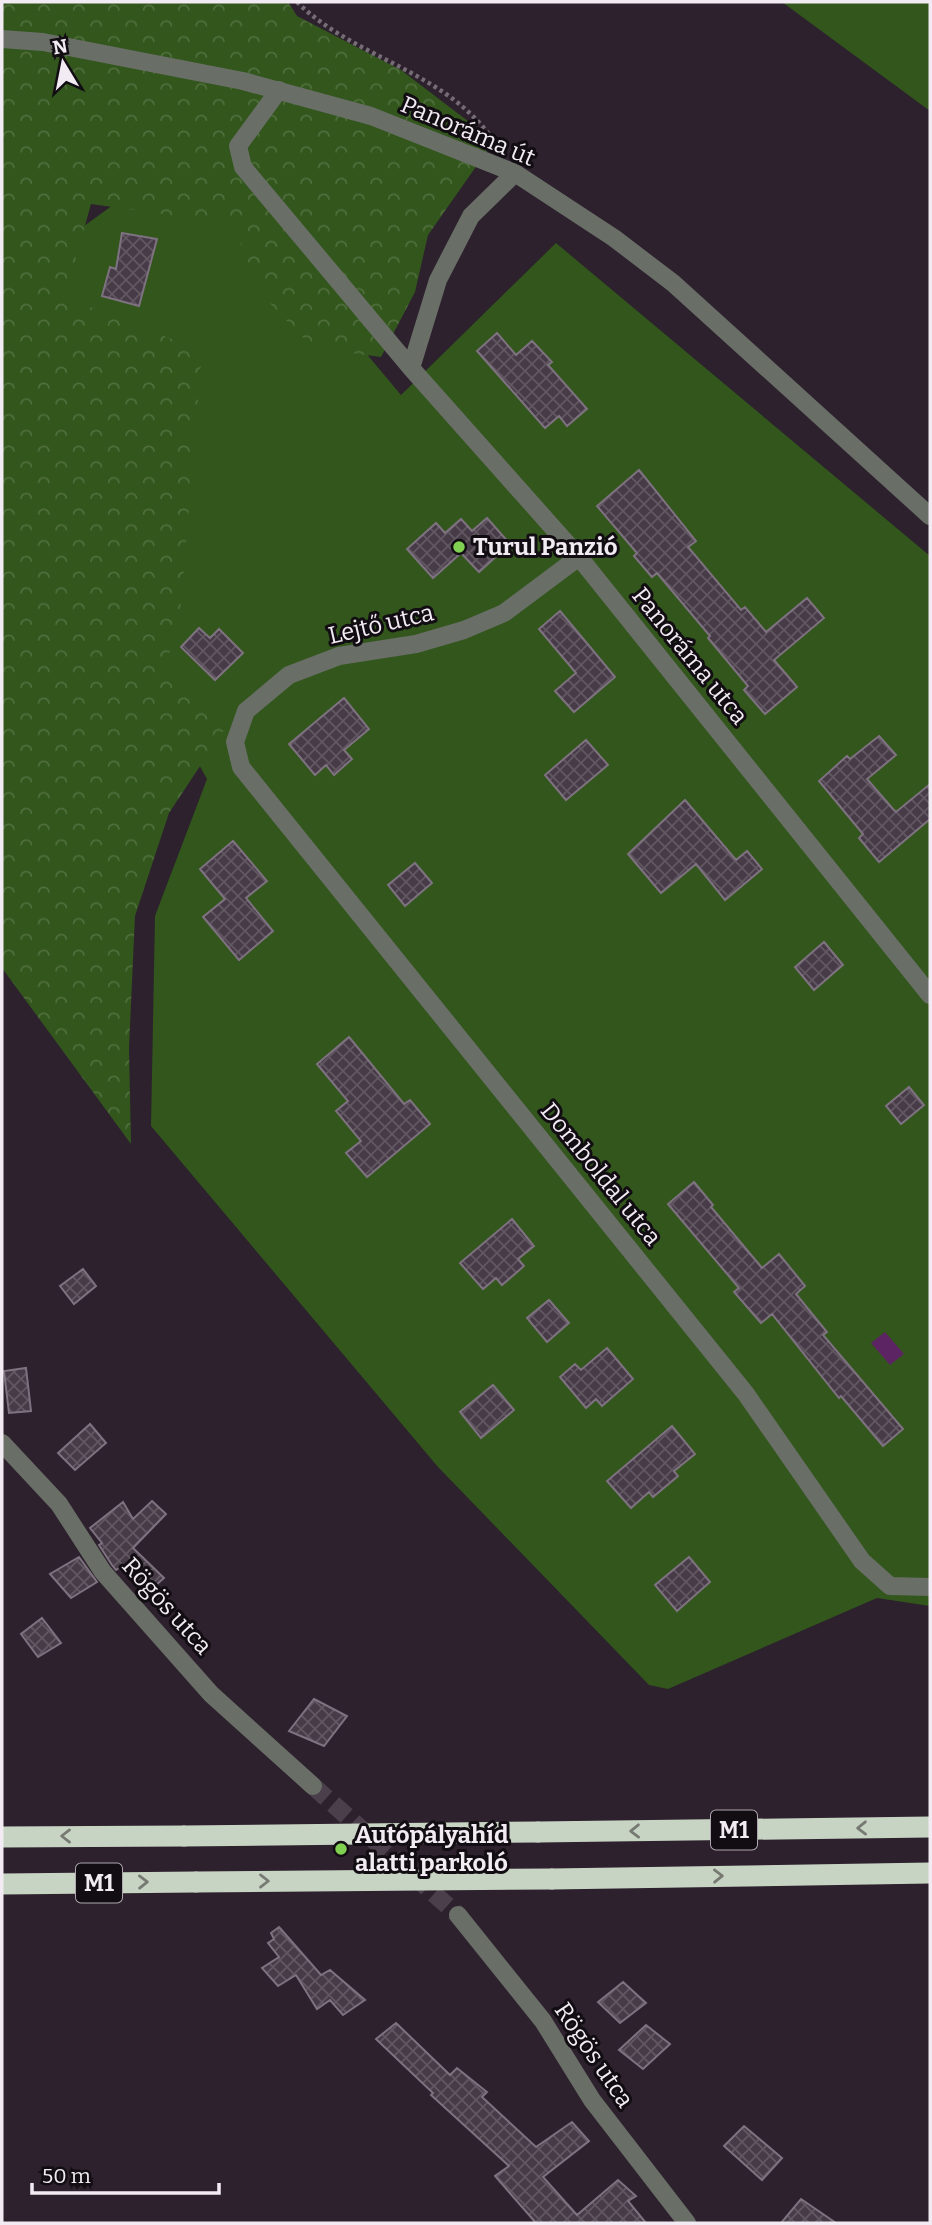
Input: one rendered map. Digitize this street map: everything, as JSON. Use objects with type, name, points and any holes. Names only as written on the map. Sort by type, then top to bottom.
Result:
[{"type":"highway","name":"M1","points":[[2,1836],[930,1827]]},
{"type":"highway","name":"M1","points":[[2,1884],[930,1873]]},
{"type":"street","name":"Panoráma út","points":[[2,39],[43,42],[243,80],[371,116],[515,173],[614,238],[673,283],[930,516]]},
{"type":"street","name":"Panoráma utca","points":[[279,90],[239,146],[243,167],[411,368],[579,557],[930,995]]},
{"type":"street","points":[[411,368],[438,280],[471,216],[515,173]]},
{"type":"street","name":"Lejtő utca","points":[[241,767],[235,742],[246,711],[289,675],[339,656],[416,644],[464,631],[504,613],[579,557]]},
{"type":"street","name":"Domboldal utca","points":[[241,767],[746,1394],[862,1561],[890,1586],[930,1587]]},
{"type":"street","name":"Rögös utca","points":[[2,1443],[60,1504],[103,1573],[211,1694],[313,1786]]},
{"type":"street","name":"Rögös utca","points":[[458,1915],[542,2021],[593,2100],[687,2223]]},
{"type":"path","points":[[297,2],[314,19],[345,38],[441,87],[484,125],[515,173]]},
{"type":"green space","points":[[2,2],[288,2],[297,16],[401,70],[494,141],[428,235],[415,292],[381,357],[313,348],[261,294],[233,224],[91,204],[65,297],[202,351],[180,616],[167,660],[226,727],[169,813],[135,916],[129,1048],[131,1144],[2,968]]},
{"type":"green space","points":[[782,2],[930,2],[930,111]]},
{"type":"green space","points":[[167,166],[211,168],[401,395],[556,243],[930,556],[930,1606],[877,1598],[668,1689],[649,1685],[438,1467],[151,1126],[155,916],[207,779],[123,629],[12,278]]},
{"type":"shaded area","points":[[885,1332],[904,1354],[890,1365],[871,1343]]},
{"type":"building","points":[[122,233],[157,239],[139,306],[102,296],[110,267],[116,269]]},
{"type":"building","points":[[497,333],[516,355],[532,341],[552,362],[548,365],[587,409],[567,426],[559,416],[545,428],[477,351]]},
{"type":"building","points":[[639,470],[696,541],[688,547],[741,610],[745,607],[766,632],[807,598],[824,618],[774,660],[797,687],[765,714],[744,690],[748,686],[708,638],[710,636],[657,573],[652,577],[634,556],[637,553],[597,506]]},
{"type":"building","name":"Turul Panzió","points":[[487,518],[510,544],[479,572],[461,553],[433,578],[407,549],[436,523],[445,533],[461,519],[472,531]]},
{"type":"building","points":[[560,611],[615,677],[574,712],[555,691],[576,673],[539,629]]},
{"type":"building","points":[[199,628],[210,638],[219,629],[243,653],[215,680],[181,647]]},
{"type":"building","points":[[344,698],[369,729],[344,750],[352,759],[334,775],[326,765],[315,775],[289,744]]},
{"type":"building","points":[[879,736],[896,755],[867,779],[896,812],[930,784],[930,819],[879,862],[859,838],[863,834],[819,781],[847,756],[850,759]]},
{"type":"building","points":[[586,740],[608,765],[566,800],[545,775]]},
{"type":"building","points":[[685,800],[736,860],[747,851],[762,869],[725,900],[696,864],[661,893],[628,854]]},
{"type":"building","points":[[233,841],[267,881],[246,898],[273,931],[239,960],[203,917],[225,899],[200,869]]},
{"type":"building","points":[[415,863],[432,883],[405,906],[388,885]]},
{"type":"building","points":[[824,942],[843,965],[814,990],[795,967]]},
{"type":"building","points":[[349,1037],[404,1104],[410,1100],[430,1124],[367,1177],[346,1153],[361,1141],[336,1111],[348,1101],[317,1064]]},
{"type":"building","points":[[909,1087],[924,1105],[901,1124],[886,1106]]},
{"type":"building","points":[[694,1182],[713,1205],[711,1207],[762,1268],[779,1254],[805,1286],[796,1294],[827,1332],[823,1335],[903,1429],[883,1446],[841,1396],[839,1398],[772,1314],[761,1323],[734,1292],[739,1288],[668,1204]]},
{"type":"building","points":[[512,1219],[534,1246],[518,1259],[524,1266],[502,1285],[496,1278],[483,1289],[460,1263]]},
{"type":"building","points":[[83,1269],[96,1286],[74,1304],[60,1286]]},
{"type":"building","points":[[549,1300],[569,1323],[547,1342],[527,1318]]},
{"type":"building","points":[[607,1348],[633,1379],[602,1406],[596,1399],[586,1408],[560,1377],[575,1364],[581,1370]]},
{"type":"building","points":[[26,1368],[31,1411],[9,1413],[4,1371]]},
{"type":"building","points":[[493,1385],[514,1410],[481,1438],[460,1412]]},
{"type":"building","points":[[90,1424],[106,1443],[75,1470],[58,1453]]},
{"type":"building","points":[[672,1426],[695,1454],[674,1471],[678,1476],[653,1497],[649,1492],[631,1508],[607,1481]]},
{"type":"building","points":[[152,1501],[166,1514],[133,1548],[164,1578],[147,1593],[119,1568],[116,1570],[99,1545],[102,1543],[90,1528],[123,1502],[133,1519]]},
{"type":"building","points":[[79,1557],[97,1582],[71,1598],[50,1574]]},
{"type":"building","points":[[689,1557],[710,1582],[677,1611],[655,1585]]},
{"type":"building","points":[[42,1618],[61,1643],[38,1657],[21,1634]]},
{"type":"building","points":[[314,1699],[347,1716],[324,1746],[289,1731]]},
{"type":"building","points":[[279,1927],[321,1975],[330,1970],[365,2000],[343,2015],[330,2000],[317,2009],[296,1975],[278,1986],[262,1968],[279,1957],[268,1943],[274,1939],[271,1933]]},
{"type":"building","points":[[623,1982],[646,2003],[620,2023],[598,2002]]},
{"type":"building","points":[[396,2023],[450,2075],[457,2068],[487,2092],[482,2097],[536,2147],[572,2122],[589,2141],[543,2177],[577,2215],[618,2180],[636,2196],[628,2201],[646,2223],[536,2223],[495,2176],[509,2166],[431,2095],[433,2093],[376,2039]]},
{"type":"building","points":[[646,2025],[670,2044],[643,2069],[619,2050]]},
{"type":"building","points":[[744,2126],[782,2158],[762,2180],[724,2146]]},
{"type":"building","points":[[801,2199],[836,2223],[781,2223]]},
{"type":"tunnel","points":[[313,1786],[458,1915]]},
{"type":"place","name":"Turul Panzió","points":[[459,547]]},
{"type":"place","name":"Autópályahíd alatti parkoló","points":[[341,1849]]}]
